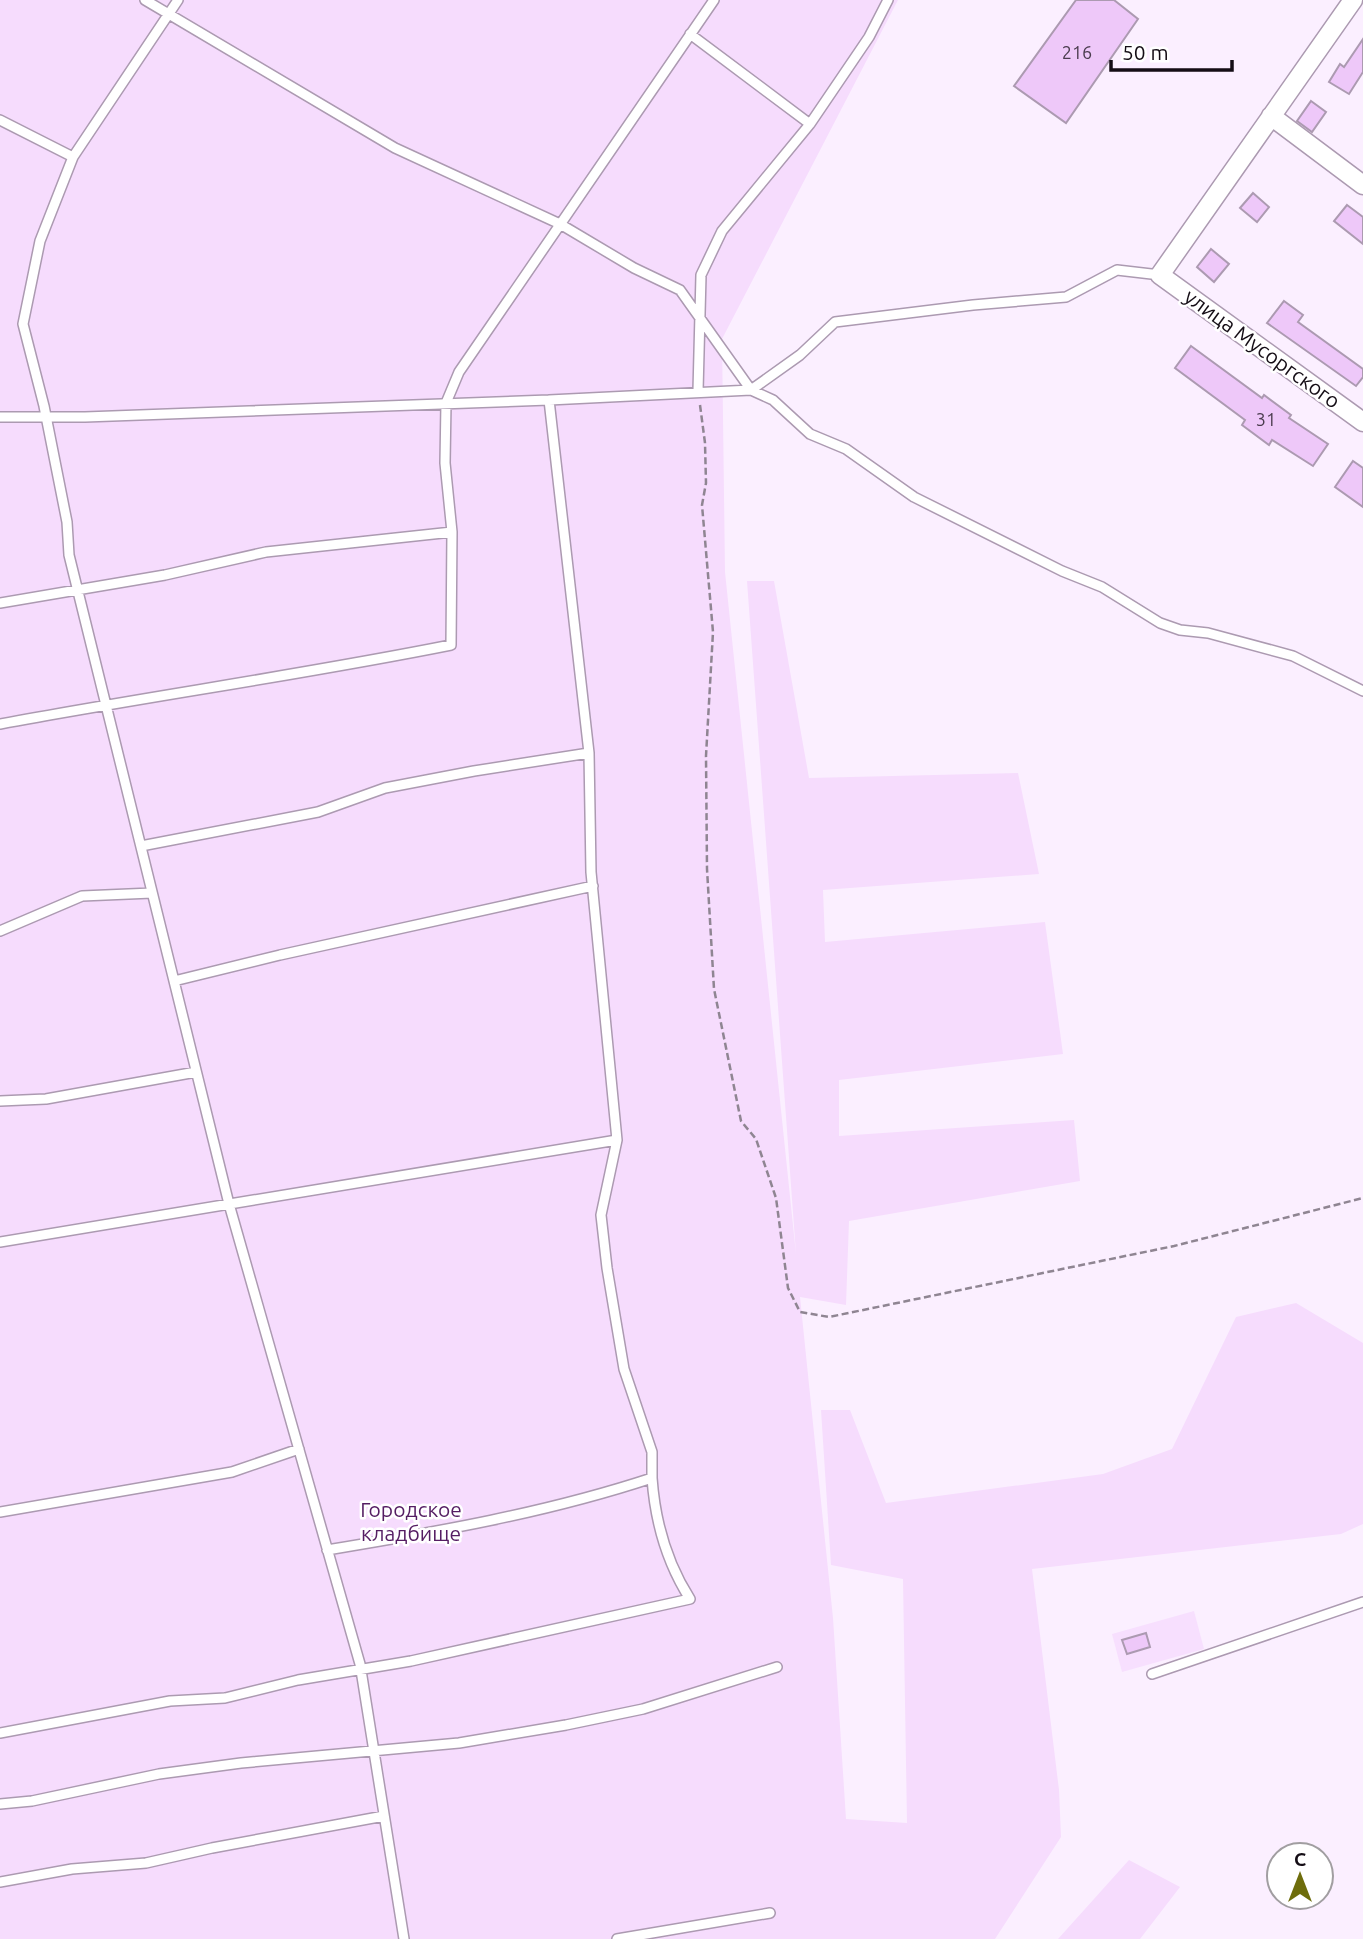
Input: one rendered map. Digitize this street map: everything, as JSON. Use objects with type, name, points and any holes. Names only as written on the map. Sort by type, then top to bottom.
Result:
[{"type":"street","points":[[1160,275],[1353,0]]},
{"type":"street","points":[[1271,116],[1363,185]]},
{"type":"street","name":"улица Мусоргского","points":[[1160,275],[1363,422]]},
{"type":"lane","points":[[145,0],[395,148],[561,224],[634,268],[680,290],[751,390]]},
{"type":"lane","points":[[178,0],[73,157],[40,241],[23,324],[46,417],[67,522],[69,555],[229,1204],[360,1669],[404,1939]]},
{"type":"lane","points":[[0,724],[106,704],[336,668],[451,645],[452,533],[445,463],[446,403],[459,372],[714,0]]},
{"type":"lane","points":[[698,391],[701,275],[722,231],[810,124],[869,37],[888,0]]},
{"type":"lane","points":[[690,34],[810,124]]},
{"type":"lane","points":[[0,120],[73,157]]},
{"type":"lane","points":[[751,390],[800,355],[835,323],[973,305],[1066,297],[1117,270],[1160,275]]},
{"type":"lane","points":[[0,417],[549,400],[751,390],[774,400],[810,434],[846,449],[914,497],[1062,571],[1102,587],[1160,623],[1293,656],[1363,691]]},
{"type":"lane","points":[[0,1733],[170,1701],[225,1698],[298,1680],[411,1661],[690,1599],[678,1581],[654,1510],[652,1452],[624,1369],[607,1268],[601,1216],[617,1140],[593,886],[589,753],[549,400]]},
{"type":"lane","points":[[0,603],[165,575],[266,552],[452,533]]},
{"type":"lane","points":[[141,846],[318,812],[385,789],[589,753]]},
{"type":"lane","points":[[174,981],[593,886]]},
{"type":"lane","points":[[0,931],[82,896],[152,893]]},
{"type":"lane","points":[[0,1101],[46,1099],[196,1072]]},
{"type":"lane","points":[[0,1242],[617,1140]]},
{"type":"lane","points":[[0,1512],[232,1472],[299,1449]]},
{"type":"lane","points":[[327,1550],[449,1530],[611,1491],[652,1478]]},
{"type":"lane","points":[[1152,1674],[1363,1602]]},
{"type":"lane","points":[[0,1804],[32,1801],[159,1774],[241,1763],[459,1743],[643,1709],[777,1667]]},
{"type":"lane","points":[[0,1882],[72,1869],[146,1863],[384,1816]]},
{"type":"lane","points":[[617,1939],[770,1913]]},
{"type":"path","points":[[698,391],[705,443],[706,483],[702,505],[713,632],[706,769],[707,869],[714,989],[741,1121],[756,1139],[776,1198],[788,1288],[800,1312],[829,1317],[884,1306],[1174,1246],[1363,1198]]},
{"type":"shaded area","points":[[1194,1611],[1204,1649],[1122,1672],[1112,1634]]},
{"type":"green space","name":"Городское кладбище","points":[[0,0],[898,0],[722,339],[725,572],[796,1254],[747,581],[774,581],[809,778],[1018,773],[1039,874],[823,890],[825,942],[1045,922],[1063,1054],[839,1080],[839,1136],[1074,1120],[1080,1181],[849,1221],[846,1305],[800,1297],[833,1618],[846,1819],[907,1823],[903,1579],[831,1565],[821,1410],[850,1410],[886,1503],[1103,1474],[1172,1449],[1236,1317],[1296,1303],[1363,1343],[1363,1524],[1341,1534],[1032,1569],[1059,1790],[1061,1837],[995,1939],[0,1939]]},
{"type":"green space","points":[[1129,1860],[1180,1887],[1140,1939],[1058,1939]]},
{"type":"building","points":[[1076,0],[1114,0],[1138,19],[1066,123],[1014,86]]},
{"type":"building","points":[[1363,39],[1363,72],[1349,94],[1329,82],[1340,64],[1344,67]]},
{"type":"building","points":[[1311,101],[1326,112],[1312,132],[1297,121]]},
{"type":"building","points":[[1253,193],[1269,207],[1257,222],[1240,208]]},
{"type":"building","points":[[1347,205],[1363,217],[1363,244],[1334,221]]},
{"type":"building","points":[[1211,249],[1229,264],[1214,282],[1197,267]]},
{"type":"building","points":[[1284,301],[1303,315],[1298,322],[1363,369],[1363,377],[1356,386],[1267,323]]},
{"type":"building","points":[[1191,346],[1262,398],[1264,395],[1291,415],[1289,418],[1328,444],[1313,466],[1272,440],[1269,445],[1242,425],[1245,420],[1175,368]]},
{"type":"building","points":[[1353,461],[1363,468],[1363,507],[1335,487]]},
{"type":"building","points":[[1146,1633],[1150,1647],[1127,1654],[1122,1640]]}]
